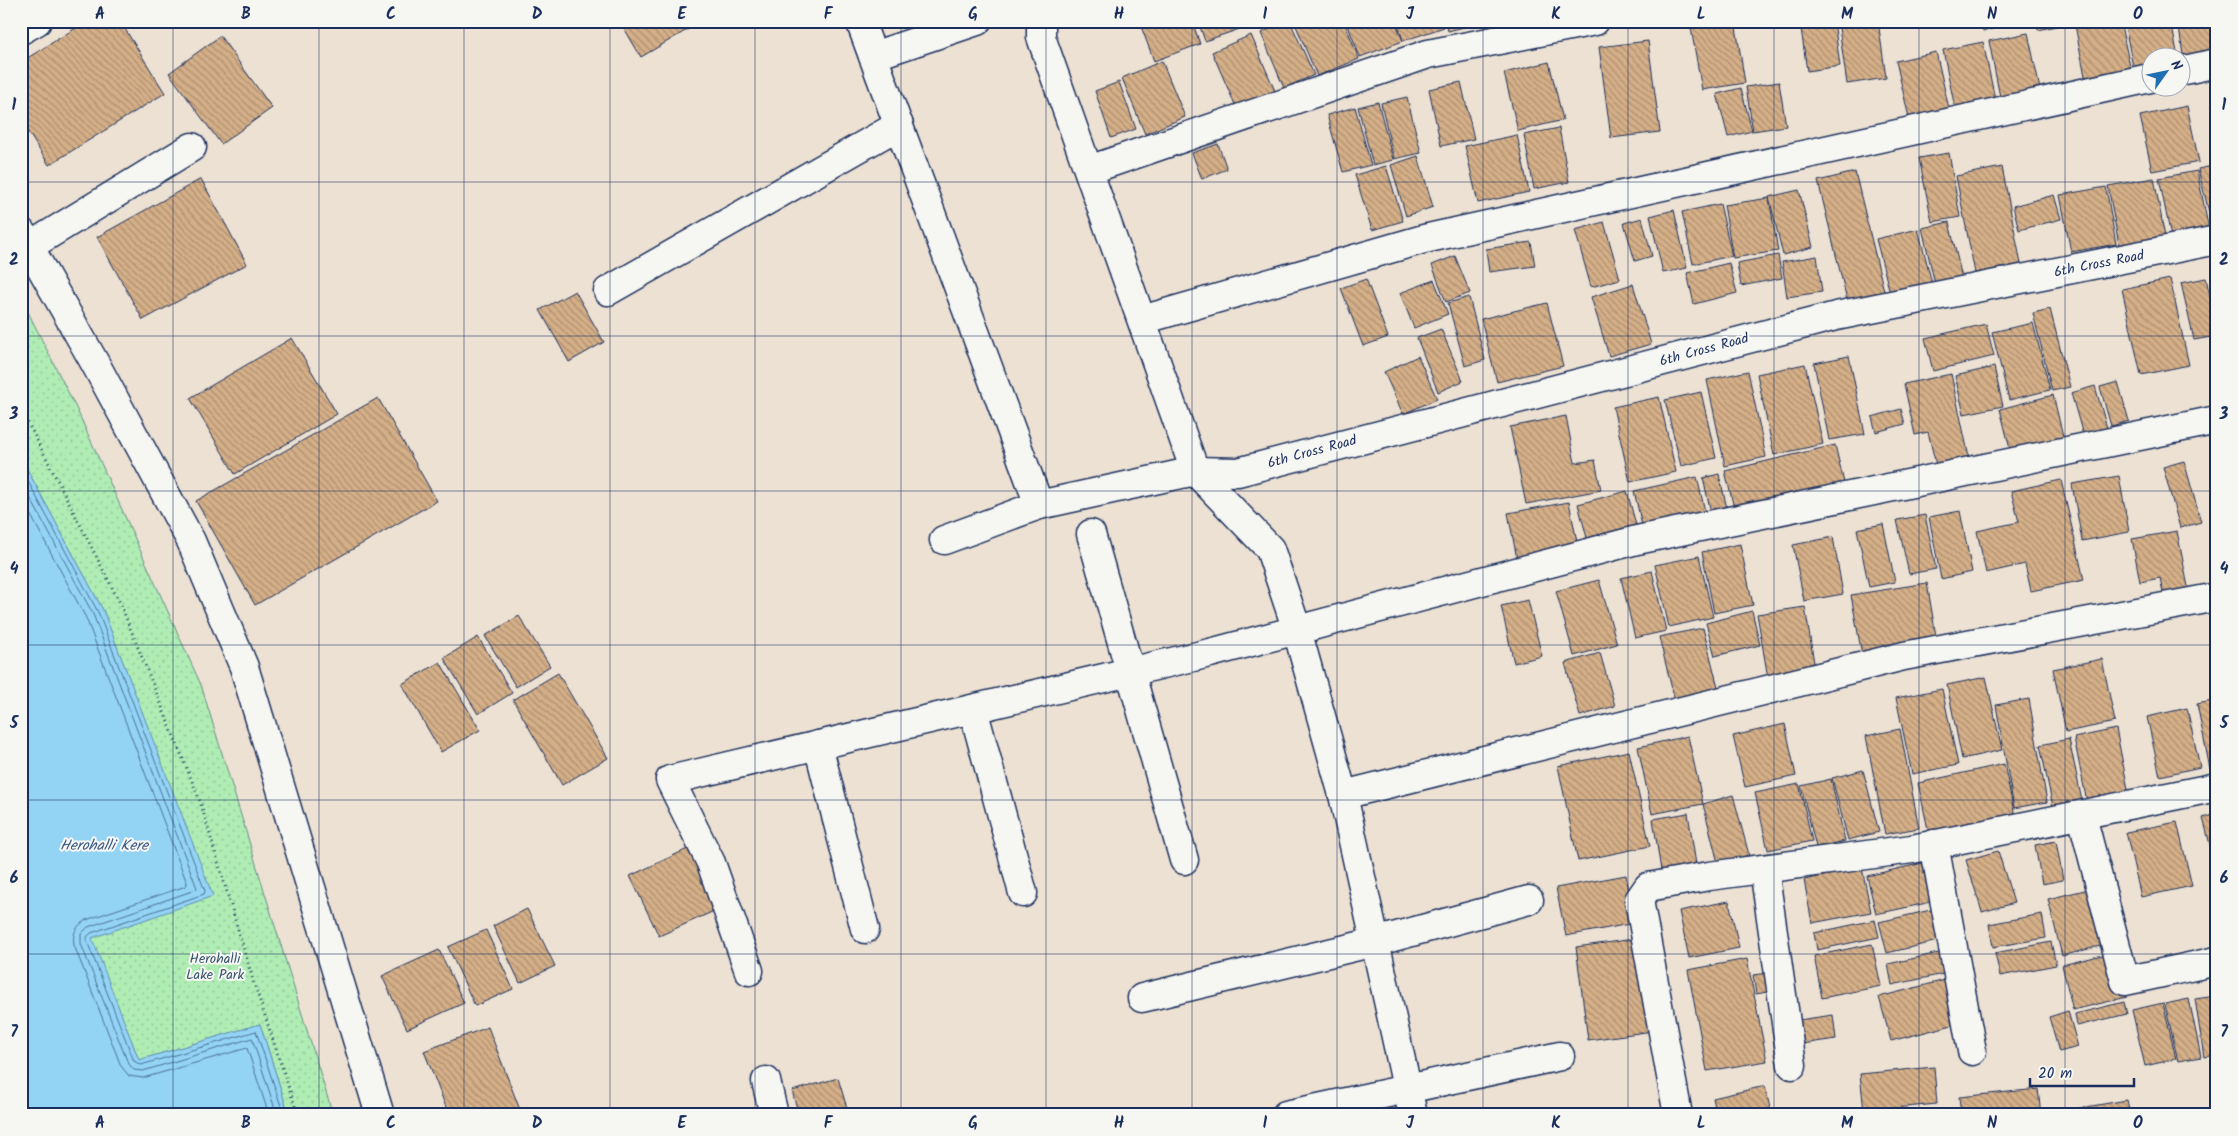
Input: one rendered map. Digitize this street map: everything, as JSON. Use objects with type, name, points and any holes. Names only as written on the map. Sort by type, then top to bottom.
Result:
[{"type":"street","points":[[21,30],[37,21]]},
{"type":"street","points":[[860,21],[1039,505]]},
{"type":"street","points":[[873,56],[977,21]]},
{"type":"street","points":[[1041,21],[1041,37],[1194,471],[1270,549],[1297,630],[1343,795],[1412,1115]]},
{"type":"street","points":[[1089,170],[1428,54],[1595,21]]},
{"type":"street","points":[[2190,69],[2217,63]]},
{"type":"street","points":[[1142,320],[1424,239],[2140,80]]},
{"type":"street","points":[[608,291],[899,125]]},
{"type":"street","points":[[192,147],[25,239],[96,364],[191,541],[244,666],[380,1115]]},
{"type":"street","name":"6th Cross Road","points":[[944,540],[1039,505],[1194,471],[1238,472],[1836,316],[2217,240]]},
{"type":"street","points":[[750,972],[711,863],[670,780],[1297,630],[1638,540],[2217,420]]},
{"type":"street","points":[[1091,534],[1184,860]]},
{"type":"street","points":[[1343,795],[1904,656],[2217,597]]},
{"type":"street","points":[[973,709],[1023,893]]},
{"type":"street","points":[[818,745],[866,929]]},
{"type":"street","points":[[1678,1115],[1639,900],[1648,887],[1912,849],[2082,816],[2217,787]]},
{"type":"street","points":[[2082,816],[2125,981],[2217,961]]},
{"type":"street","points":[[1934,844],[1972,1051]]},
{"type":"street","points":[[1764,869],[1792,1064]]},
{"type":"street","points":[[1142,998],[1375,942],[1529,900]]},
{"type":"street","points":[[1286,1115],[1406,1087],[1560,1056]]},
{"type":"street","points":[[766,1081],[774,1115]]},
{"type":"path","points":[[21,409],[120,603],[200,801],[254,980],[298,1115]]},
{"type":"green space","name":"Herohalli Lake Park","points":[[21,298],[77,410],[201,685],[333,1115],[289,1115],[260,1024],[139,1060],[91,938],[212,896],[103,610],[21,458]]},
{"type":"water","name":"Herohalli Kere","points":[[21,458],[103,610],[213,896],[92,938],[139,1060],[260,1024],[289,1115],[21,1115]]},
{"type":"building","points":[[87,21],[120,21],[165,93],[49,165],[21,121],[21,62]]},
{"type":"building","points":[[620,21],[688,21],[692,27],[641,57]]},
{"type":"building","points":[[1139,21],[1192,21],[1200,44],[1154,61]]},
{"type":"building","points":[[1198,21],[1246,21],[1248,26],[1205,41]]},
{"type":"building","points":[[1290,21],[1314,75],[1284,88],[1261,33]]},
{"type":"building","points":[[1294,21],[1344,21],[1359,59],[1317,76]]},
{"type":"building","points":[[1346,21],[1395,21],[1403,41],[1360,57]]},
{"type":"building","points":[[1397,21],[1442,21],[1444,27],[1403,41]]},
{"type":"building","points":[[1446,21],[1488,21],[1448,31]]},
{"type":"building","points":[[1494,21],[1516,21],[1495,26]]},
{"type":"building","points":[[1735,21],[1745,83],[1702,90],[1691,28]]},
{"type":"building","points":[[1800,21],[1834,21],[1840,66],[1807,71]]},
{"type":"building","points":[[1838,21],[1878,21],[1886,78],[1847,84]]},
{"type":"building","points":[[1981,21],[2024,21],[2024,22],[1983,31]]},
{"type":"building","points":[[2036,21],[2069,21],[2070,23],[2038,30]]},
{"type":"building","points":[[2093,21],[2120,21],[2131,71],[2086,81],[2075,25]]},
{"type":"building","points":[[2124,21],[2171,21],[2176,48],[2140,48],[2140,70],[2134,72]]},
{"type":"building","points":[[2178,21],[2216,21],[2217,56],[2190,61],[2190,48],[2182,48]]},
{"type":"building","points":[[2028,33],[2041,94],[2001,102],[1989,41]]},
{"type":"building","points":[[1251,35],[1275,91],[1236,107],[1212,52]]},
{"type":"building","points":[[220,36],[272,108],[221,144],[169,73]]},
{"type":"building","points":[[1648,41],[1660,132],[1611,138],[1599,47]]},
{"type":"building","points":[[1983,42],[1997,109],[1957,118],[1943,50]]},
{"type":"building","points":[[1936,52],[1950,113],[1910,122],[1896,61]]},
{"type":"building","points":[[1162,61],[1185,117],[1145,134],[1122,78]]},
{"type":"building","points":[[1549,62],[1563,120],[1518,131],[1504,73]]},
{"type":"building","points":[[1119,82],[1136,129],[1111,138],[1095,91]]},
{"type":"building","points":[[1461,82],[1474,139],[1441,146],[1429,89]]},
{"type":"building","points":[[1779,82],[1786,126],[1753,131],[1746,87]]},
{"type":"building","points":[[1741,88],[1752,131],[1728,137],[1717,94]]},
{"type":"building","points":[[1407,97],[1421,153],[1394,159],[1381,103]]},
{"type":"building","points":[[1378,102],[1393,160],[1373,165],[1358,107]]},
{"type":"building","points":[[2217,104],[2217,124],[2212,105]]},
{"type":"building","points":[[2187,106],[2199,162],[2152,171],[2140,116]]},
{"type":"building","points":[[1355,107],[1371,165],[1343,172],[1327,115]]},
{"type":"building","points":[[1559,128],[1569,182],[1534,189],[1524,135]]},
{"type":"building","points":[[1517,135],[1529,192],[1478,203],[1465,146]]},
{"type":"building","points":[[1218,144],[1227,169],[1202,179],[1192,153]]},
{"type":"building","points":[[1949,153],[1960,217],[1932,222],[1919,158]]},
{"type":"building","points":[[1418,156],[1433,207],[1406,216],[1391,165]]},
{"type":"building","points":[[2217,165],[2217,232],[2214,232],[2198,169]]},
{"type":"building","points":[[1386,166],[1403,221],[1372,230],[1355,175]]},
{"type":"building","points":[[2002,167],[2021,264],[1975,273],[1956,176]]},
{"type":"building","points":[[2197,171],[2209,230],[2171,237],[2159,178]]},
{"type":"building","points":[[1855,172],[1884,291],[1847,300],[1818,181]]},
{"type":"building","points":[[2154,178],[2165,237],[2119,245],[2108,186]]},
{"type":"building","points":[[201,179],[247,264],[143,320],[97,237]]},
{"type":"building","points":[[2106,187],[2116,244],[2071,252],[2060,195]]},
{"type":"building","points":[[1799,190],[1813,247],[1783,255],[1769,197]]},
{"type":"building","points":[[2054,195],[2061,219],[2019,230],[2013,206]]},
{"type":"building","points":[[1769,198],[1778,251],[1733,258],[1724,205]]},
{"type":"building","points":[[1720,204],[1732,256],[1693,264],[1682,212]]},
{"type":"building","points":[[1674,210],[1687,268],[1663,273],[1650,216]]},
{"type":"building","points":[[1642,218],[1652,256],[1635,261],[1624,223]]},
{"type":"building","points":[[1604,222],[1620,279],[1591,287],[1575,230]]},
{"type":"building","points":[[1949,222],[1962,278],[1935,284],[1922,228]]},
{"type":"building","points":[[1918,229],[1932,283],[1890,293],[1876,239]]},
{"type":"building","points":[[1531,242],[1535,266],[1489,272],[1486,249]]},
{"type":"building","points":[[1778,255],[1782,278],[1741,286],[1737,263]]},
{"type":"building","points":[[1455,256],[1470,293],[1446,302],[1432,265]]},
{"type":"building","points":[[1817,256],[1822,292],[1787,297],[1782,262]]},
{"type":"building","points":[[1729,263],[1737,293],[1694,304],[1687,273]]},
{"type":"building","points":[[2206,278],[2217,327],[2217,336],[2194,340],[2181,283]]},
{"type":"building","points":[[1366,279],[1388,337],[1363,346],[1341,288]]},
{"type":"building","points":[[2170,279],[2189,365],[2141,375],[2122,289]]},
{"type":"building","points":[[1434,280],[1448,314],[1414,328],[1400,293]]},
{"type":"building","points":[[1633,284],[1651,344],[1609,356],[1591,297]]},
{"type":"building","points":[[575,291],[604,342],[569,362],[540,310]]},
{"type":"building","points":[[1469,297],[1485,360],[1465,366],[1448,303]]},
{"type":"building","points":[[1547,303],[1563,366],[1497,382],[1481,319]]},
{"type":"building","points":[[2050,309],[2070,387],[2052,391],[2033,313]]},
{"type":"building","points":[[2033,323],[2050,390],[2009,400],[1992,332]]},
{"type":"building","points":[[1986,324],[1994,356],[1933,371],[1925,338]]},
{"type":"building","points":[[1441,329],[1463,381],[1438,392],[1417,338]]},
{"type":"building","points":[[292,338],[337,414],[235,474],[190,398]]},
{"type":"building","points":[[1418,356],[1437,399],[1403,414],[1384,372]]},
{"type":"building","points":[[1849,356],[1865,434],[1829,440],[1814,363]]},
{"type":"building","points":[[1805,364],[1823,444],[1774,455],[1757,374]]},
{"type":"building","points":[[1994,367],[2003,406],[1964,414],[1955,376]]},
{"type":"building","points":[[1748,371],[1766,457],[1725,466],[1707,380]]},
{"type":"building","points":[[1951,374],[1970,462],[1937,469],[1928,432],[1915,435],[1904,384]]},
{"type":"building","points":[[2118,382],[2129,421],[2111,426],[2100,387]]},
{"type":"building","points":[[2095,386],[2107,428],[2083,435],[2071,393]]},
{"type":"building","points":[[1701,392],[1716,458],[1681,466],[1665,400]]},
{"type":"building","points":[[2053,395],[2065,444],[2012,457],[2000,409]]},
{"type":"building","points":[[1659,397],[1676,472],[1630,482],[1613,407]]},
{"type":"building","points":[[378,398],[437,501],[255,605],[196,501]]},
{"type":"building","points":[[1901,409],[1905,424],[1876,432],[1872,417]]},
{"type":"building","points":[[1566,416],[1575,463],[1595,460],[1601,490],[1526,504],[1510,427]]},
{"type":"building","points":[[1835,445],[1846,491],[1736,516],[1725,471]]},
{"type":"building","points":[[2184,461],[2201,522],[2180,528],[2163,467]]},
{"type":"building","points":[[1719,474],[1729,517],[1713,521],[1703,478]]},
{"type":"building","points":[[2119,476],[2129,532],[2082,541],[2072,484]]},
{"type":"building","points":[[1697,477],[1707,520],[1644,534],[1634,491]]},
{"type":"building","points":[[2061,480],[2084,580],[2031,591],[2025,564],[1986,573],[1977,531],[2019,522],[2011,491]]},
{"type":"building","points":[[1627,491],[1636,525],[1587,538],[1578,504]]},
{"type":"building","points":[[1569,502],[1579,552],[1518,564],[1508,513]]},
{"type":"building","points":[[1960,511],[1972,572],[1941,579],[1929,517]]},
{"type":"building","points":[[1925,515],[1936,569],[1909,574],[1897,520]]},
{"type":"building","points":[[1883,524],[1895,582],[1869,587],[1857,529]]},
{"type":"building","points":[[2177,531],[2189,592],[2164,597],[2160,578],[2140,582],[2132,539]]},
{"type":"building","points":[[1833,537],[1843,594],[1804,601],[1793,545]]},
{"type":"building","points":[[1740,544],[1753,605],[1714,613],[1702,552]]},
{"type":"building","points":[[1699,556],[1713,617],[1669,627],[1655,565]]},
{"type":"building","points":[[1652,571],[1666,631],[1635,638],[1621,578]]},
{"type":"building","points":[[1599,580],[1617,644],[1574,656],[1556,591]]},
{"type":"building","points":[[1927,583],[1937,642],[1862,655],[1851,595]]},
{"type":"building","points":[[1528,600],[1542,656],[1514,663],[1501,606]]},
{"type":"building","points":[[1805,607],[1815,669],[1768,678],[1757,614]]},
{"type":"building","points":[[1752,611],[1760,645],[1715,656],[1706,623]]},
{"type":"building","points":[[519,616],[550,666],[516,687],[485,636]]},
{"type":"building","points":[[1703,628],[1719,691],[1675,701],[1659,637]]},
{"type":"building","points":[[478,637],[512,693],[478,714],[444,658]]},
{"type":"building","points":[[1600,653],[1615,706],[1580,716],[1565,663]]},
{"type":"building","points":[[2102,659],[2115,722],[2066,732],[2053,669]]},
{"type":"building","points":[[440,662],[480,730],[441,752],[402,684]]},
{"type":"building","points":[[558,673],[608,758],[562,785],[513,700]]},
{"type":"building","points":[[1986,677],[2002,750],[1962,759],[1947,685]]},
{"type":"building","points":[[1942,689],[1958,765],[1912,774],[1896,698]]},
{"type":"building","points":[[2029,699],[2047,802],[2014,808],[1996,705]]},
{"type":"building","points":[[2217,700],[2217,768],[2210,769],[2197,704]]},
{"type":"building","points":[[2187,708],[2200,767],[2160,776],[2147,717]]},
{"type":"building","points":[[1785,724],[1796,776],[1745,787],[1733,736]]},
{"type":"building","points":[[1900,729],[1919,828],[1885,834],[1866,736]]},
{"type":"building","points":[[2116,729],[2129,794],[2087,802],[2074,738]]},
{"type":"building","points":[[1688,736],[1703,804],[1652,814],[1638,747]]},
{"type":"building","points":[[2069,739],[2082,801],[2053,807],[2040,745]]},
{"type":"building","points":[[1629,751],[1650,846],[1578,861],[1558,766]]},
{"type":"building","points":[[2004,764],[2015,816],[1929,834],[1918,783]]},
{"type":"building","points":[[1863,770],[1879,832],[1848,840],[1832,778]]},
{"type":"building","points":[[1831,779],[1845,841],[1816,847],[1801,786]]},
{"type":"building","points":[[1799,784],[1812,841],[1768,850],[1755,793]]},
{"type":"building","points":[[1733,795],[1749,855],[1718,863],[1703,804]]},
{"type":"building","points":[[1688,813],[1697,871],[1662,877],[1653,819]]},
{"type":"building","points":[[2217,814],[2217,871],[2203,818]]},
{"type":"building","points":[[2177,822],[2192,886],[2141,897],[2126,832]]},
{"type":"building","points":[[2056,841],[2063,880],[2042,884],[2035,845]]},
{"type":"building","points":[[696,845],[725,906],[659,936],[630,876]]},
{"type":"building","points":[[1998,851],[2014,903],[1982,912],[1966,860]]},
{"type":"building","points":[[1927,862],[1936,901],[1876,914],[1867,876]]},
{"type":"building","points":[[1862,868],[1871,912],[1812,923],[1804,880]]},
{"type":"building","points":[[1626,875],[1635,923],[1566,936],[1556,888]]},
{"type":"building","points":[[2097,887],[2111,943],[2062,956],[2048,899]]},
{"type":"building","points":[[1729,901],[1739,948],[1689,958],[1679,911]]},
{"type":"building","points":[[527,909],[555,966],[520,983],[493,926]]},
{"type":"building","points":[[1935,909],[1942,940],[1887,953],[1879,922]]},
{"type":"building","points":[[2042,914],[2046,938],[1993,947],[1989,924]]},
{"type":"building","points":[[1875,920],[1879,937],[1817,950],[1814,933]]},
{"type":"building","points":[[486,930],[513,989],[475,1006],[448,947]]},
{"type":"building","points":[[1641,938],[1653,1031],[1588,1040],[1576,947]]},
{"type":"building","points":[[2051,942],[2056,965],[2000,976],[1995,953]]},
{"type":"building","points":[[1872,944],[1881,986],[1822,998],[1814,956]]},
{"type":"building","points":[[439,950],[464,1003],[407,1029],[382,976]]},
{"type":"building","points":[[1943,952],[1948,973],[1892,985],[1888,964]]},
{"type":"building","points":[[2115,952],[2127,997],[2073,1010],[2062,965]]},
{"type":"building","points":[[1747,959],[1767,1061],[1707,1071],[1688,970]]},
{"type":"building","points":[[1775,972],[1778,990],[1756,994],[1753,975]]},
{"type":"building","points":[[1949,979],[1960,1023],[1891,1041],[1879,997]]},
{"type":"building","points":[[2216,996],[2217,1055],[2204,1057],[2195,999]]},
{"type":"building","points":[[2189,999],[2201,1057],[2178,1061],[2165,1004]]},
{"type":"building","points":[[2124,1002],[2127,1014],[2077,1026],[2075,1014]]},
{"type":"building","points":[[2163,1003],[2176,1059],[2145,1066],[2132,1010]]},
{"type":"building","points":[[2068,1011],[2078,1047],[2059,1052],[2049,1017]]},
{"type":"building","points":[[1833,1015],[1836,1039],[1795,1045],[1792,1021]]},
{"type":"building","points":[[488,1027],[522,1115],[449,1115],[424,1051]]},
{"type":"building","points":[[1934,1067],[1937,1104],[1864,1111],[1860,1074]]},
{"type":"building","points":[[838,1078],[849,1115],[799,1115],[792,1091]]},
{"type":"building","points":[[1765,1086],[1771,1113],[1717,1115],[1713,1098]]},
{"type":"building","points":[[2038,1089],[2041,1115],[1961,1115],[1959,1097]]},
{"type":"building","points":[[2127,1100],[2130,1115],[2075,1115],[2074,1109]]}]
